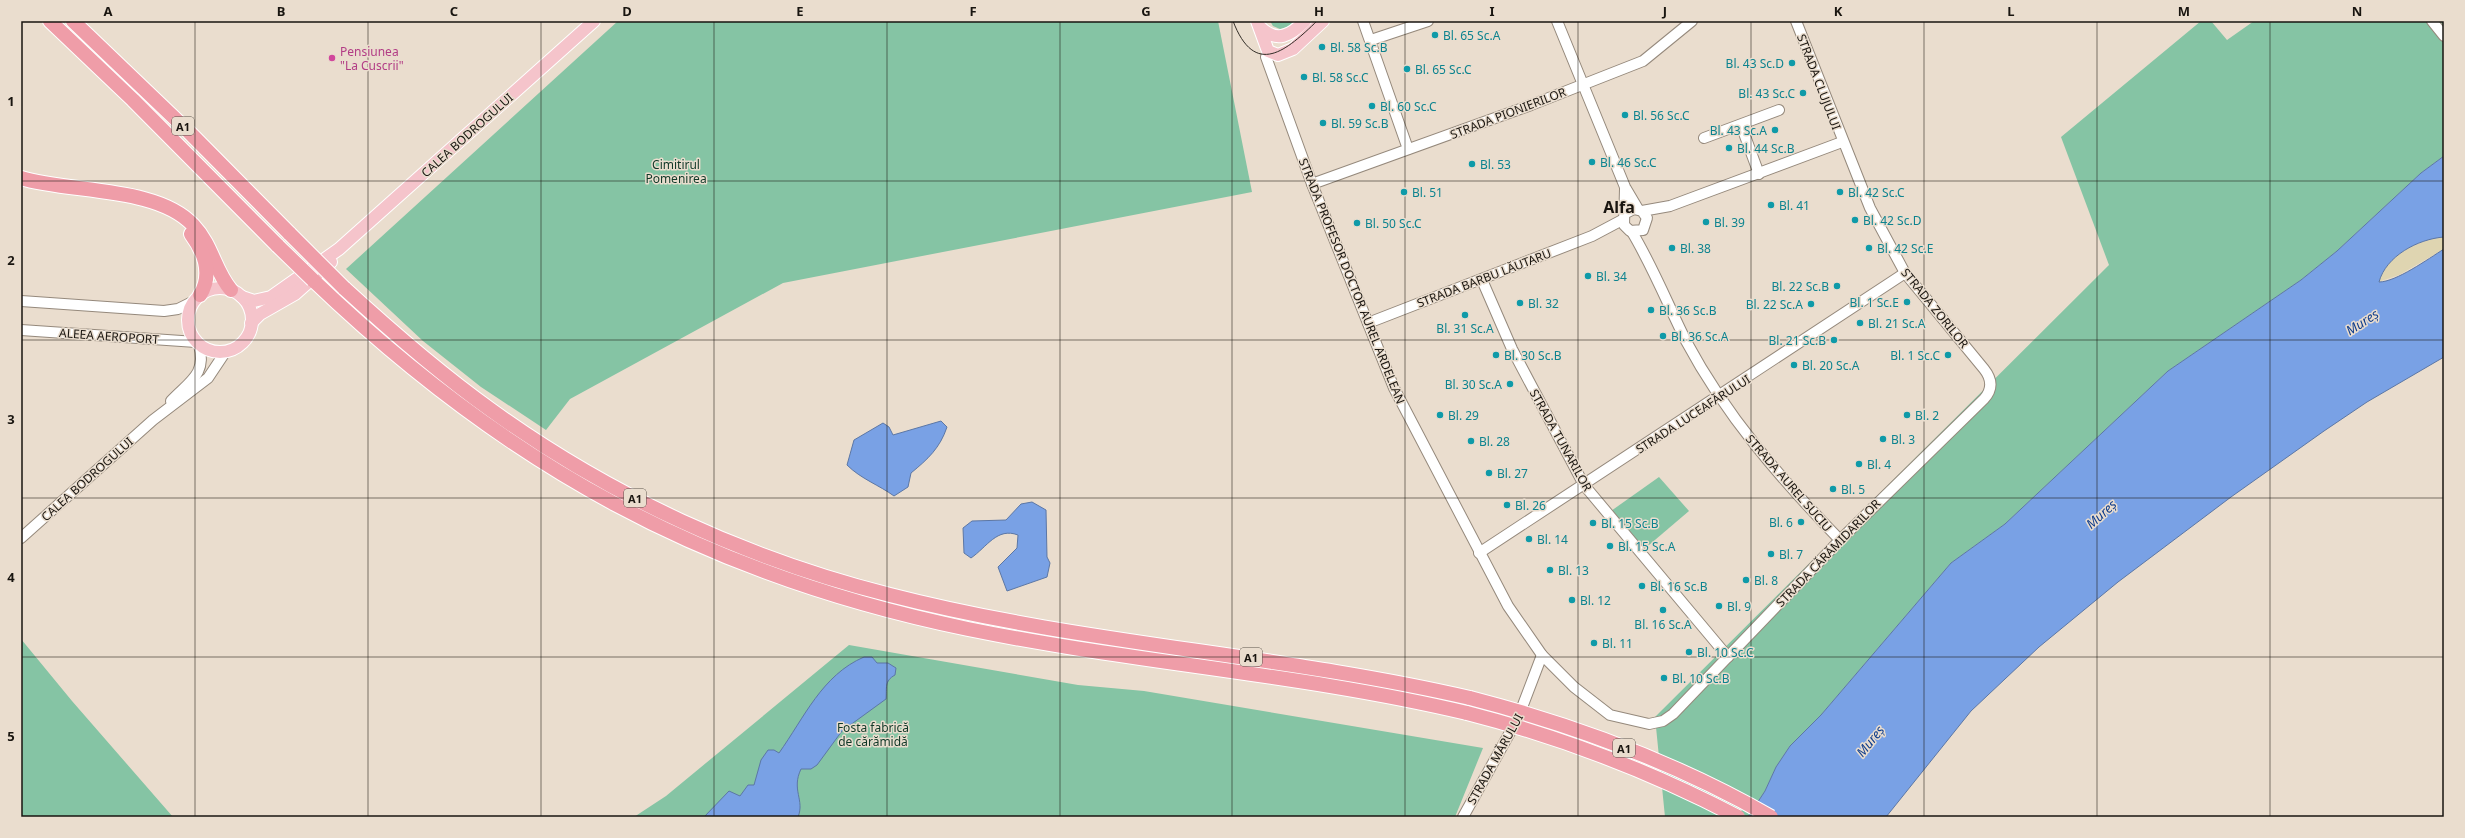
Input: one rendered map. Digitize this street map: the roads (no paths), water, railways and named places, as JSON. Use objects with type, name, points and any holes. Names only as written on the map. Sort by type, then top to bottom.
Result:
[{"type":"highway","points":[[39,21],[72,41]]},
{"type":"highway","name":"A1","points":[[50,21],[177,142],[278,246],[395,355],[481,422],[559,473],[628,512],[705,549],[795,583],[885,610],[971,629],[1027,640],[1331,686],[1467,713],[1526,729],[1594,752],[1673,785],[1738,817]]},
{"type":"highway","name":"A1","points":[[73,21],[189,132],[344,288],[405,343],[491,410],[568,460],[636,499],[713,535],[800,569],[880,593],[1029,625],[1316,667],[1470,698],[1551,721],[1618,745],[1707,784],[1771,817]]},
{"type":"highway","points":[[21,178],[138,197],[176,211],[195,228],[209,246],[220,275],[236,294]]},
{"type":"highway","points":[[157,204],[182,223],[198,245],[208,277],[197,298]]},
{"type":"main road","name":"CALEA BODROGULUI","points":[[198,343],[190,333],[188,322],[189,312],[197,298],[213,289],[236,294],[254,301],[271,297],[339,249],[594,21]]},
{"type":"main road","points":[[1258,24],[1271,36],[1282,37],[1292,34],[1305,21]]},
{"type":"main road","points":[[1268,51],[1274,55],[1285,54],[1297,46],[1323,21]]},
{"type":"main road","name":"STRADA PROFESOR DOCTOR AUREL ARDELEAN","points":[[1258,24],[1268,51]]},
{"type":"main road","name":"CALEA BODROGULUI","points":[[226,351],[235,348],[244,340],[251,323],[260,314],[303,288],[331,262],[339,249]]},
{"type":"main road","points":[[236,294],[250,311],[251,323]]},
{"type":"main road","points":[[198,343],[211,351],[226,351]]},
{"type":"street","points":[[1363,21],[1371,40],[1408,149]]},
{"type":"street","points":[[1371,40],[1428,21]]},
{"type":"street","points":[[1557,21],[1625,187],[1640,210],[1646,225]]},
{"type":"street","name":"STRADA PIONIERILOR","points":[[1312,184],[1584,84],[1650,57],[1692,21]]},
{"type":"street","name":"STRADA CLUJULUI","points":[[1796,21],[1842,142]]},
{"type":"street","name":"STRADA PROFESOR DOCTOR AUREL ARDELEAN","points":[[1268,51],[1272,62],[1270,68],[1312,184],[1394,388],[1508,606],[1542,655],[1574,687],[1610,715],[1649,724],[1663,721]]},
{"type":"street","points":[[1270,68],[1285,54]]},
{"type":"street","points":[[1704,138],[1779,110]]},
{"type":"street","points":[[1741,125],[1759,174]]},
{"type":"street","points":[[1625,216],[1640,210],[1670,206],[1842,142]]},
{"type":"street","name":"STRADA ZORILOR","points":[[1842,142],[1870,208],[1905,273],[1984,368],[1990,377],[1991,385]]},
{"type":"street","points":[[1625,187],[1624,225],[1631,231],[1639,232],[1670,206]]},
{"type":"street","name":"STRADA BARBU LĂUTARU","points":[[1368,323],[1600,233],[1625,216]]},
{"type":"street","name":"STRADA AUREL SUCIU","points":[[1646,225],[1647,257]]},
{"type":"street","name":"STRADA BARBU LĂUTARU","points":[[1600,233],[1631,231]]},
{"type":"street","name":"STRADA AUREL SUCIU","points":[[1631,231],[1647,257],[1687,341],[1720,397],[1769,464],[1840,540]]},
{"type":"street","name":"STRADA LUCEAFĂRULUI","points":[[1479,553],[1720,397],[1905,273]]},
{"type":"street","name":"STRADA TUNARILOR","points":[[1482,280],[1512,349],[1584,485],[1728,657]]},
{"type":"street","points":[[21,301],[164,311],[178,309],[197,298]]},
{"type":"street","name":"ALEEA AEROPORT","points":[[21,330],[198,343]]},
{"type":"street","name":"CALEA BODROGULUI","points":[[153,420],[201,368],[202,361],[198,343]]},
{"type":"street","name":"CALEA BODROGULUI","points":[[21,538],[153,420],[208,378],[226,351]]},
{"type":"street","name":"STRADA CĂRĂMIDARILOR","points":[[1663,721],[1728,657],[1840,540],[1984,399],[1991,385]]},
{"type":"street","name":"STRADA MĂRULUI","points":[[1463,817],[1518,718],[1542,655]]},
{"type":"water","name":"Mureș","points":[[2444,156],[2444,237],[2424,241],[2404,250],[2388,264],[2379,282],[2386,281],[2403,274],[2444,249],[2444,357],[2367,402],[2231,497],[2118,582],[2039,647],[1971,711],[1886,817],[1748,817],[1765,791],[1776,767],[1790,746],[1821,715],[1951,563],[2005,524],[2168,371],[2301,280],[2337,251],[2421,173]]},
{"type":"water","points":[[941,421],[947,427],[941,441],[928,458],[911,473],[908,487],[894,496],[858,474],[847,465],[854,440],[883,423],[889,427],[893,435]]},
{"type":"water","points":[[1032,502],[1046,510],[1047,557],[1050,563],[1047,577],[1007,591],[998,567],[1017,548],[1018,535],[1011,533],[998,536],[971,558],[964,553],[963,528],[972,521],[1006,520],[1021,504]]},
{"type":"water","points":[[864,657],[872,657],[877,663],[888,663],[896,668],[895,675],[891,677],[886,688],[886,699],[842,731],[817,765],[811,769],[801,769],[797,783],[800,805],[798,817],[704,817],[729,791],[740,796],[748,785],[754,785],[761,760],[768,750],[774,750],[779,753],[825,686],[849,665]]},
{"type":"tram line","points":[[1233,21],[1242,39],[1251,50],[1261,54],[1272,54],[1283,49],[1306,32],[1317,21]]},
{"type":"place","name":"Bl. 65 Sc.A","points":[[1435,35]]},
{"type":"place","name":"Bl. 58 Sc.B","points":[[1322,47]]},
{"type":"place","name":"Pensiunea \"La Cuscrii\"","points":[[332,58]]},
{"type":"place","name":"Bl. 43 Sc.D","points":[[1792,63]]},
{"type":"place","name":"Bl. 65 Sc.C","points":[[1407,69]]},
{"type":"place","name":"Bl. 58 Sc.C","points":[[1304,77]]},
{"type":"place","name":"Bl. 43 Sc.C","points":[[1803,93]]},
{"type":"place","name":"Bl. 60 Sc.C","points":[[1372,106]]},
{"type":"place","name":"Bl. 56 Sc.C","points":[[1625,115]]},
{"type":"place","name":"Bl. 59 Sc.B","points":[[1323,123]]},
{"type":"place","name":"Bl. 43 Sc.A","points":[[1775,130]]},
{"type":"place","name":"Bl. 44 Sc.B","points":[[1729,148]]},
{"type":"place","name":"Bl. 46 Sc.C","points":[[1592,162]]},
{"type":"place","name":"Bl. 53","points":[[1472,164]]},
{"type":"place","name":"Bl. 51","points":[[1404,192]]},
{"type":"place","name":"Bl. 42 Sc.C","points":[[1840,192]]},
{"type":"place","name":"Bl. 41","points":[[1771,205]]},
{"type":"place","name":"Bl. 42 Sc.D","points":[[1855,220]]},
{"type":"place","name":"Bl. 39","points":[[1706,222]]},
{"type":"place","name":"Bl. 50 Sc.C","points":[[1357,223]]},
{"type":"place","name":"Bl. 38","points":[[1672,248]]},
{"type":"place","name":"Bl. 42 Sc.E","points":[[1869,248]]},
{"type":"place","name":"Bl. 34","points":[[1588,276]]},
{"type":"place","name":"Bl. 22 Sc.B","points":[[1837,286]]},
{"type":"place","name":"Bl. 1 Sc.E","points":[[1907,302]]},
{"type":"place","name":"Bl. 32","points":[[1520,303]]},
{"type":"place","name":"Bl. 22 Sc.A","points":[[1811,304]]},
{"type":"place","name":"Bl. 36 Sc.B","points":[[1651,310]]},
{"type":"place","name":"Bl. 31 Sc.A","points":[[1465,315]]},
{"type":"place","name":"Bl. 21 Sc.A","points":[[1860,323]]},
{"type":"place","name":"Bl. 36 Sc.A","points":[[1663,336]]},
{"type":"place","name":"Bl. 21 Sc.B","points":[[1834,340]]},
{"type":"place","name":"Bl. 30 Sc.B","points":[[1496,355]]},
{"type":"place","name":"Bl. 1 Sc.C","points":[[1948,355]]},
{"type":"place","name":"Bl. 20 Sc.A","points":[[1794,365]]},
{"type":"place","name":"Bl. 30 Sc.A","points":[[1510,384]]},
{"type":"place","name":"Bl. 29","points":[[1440,415]]},
{"type":"place","name":"Bl. 2","points":[[1907,415]]},
{"type":"place","name":"Bl. 3","points":[[1883,439]]},
{"type":"place","name":"Bl. 28","points":[[1471,441]]},
{"type":"place","name":"Bl. 4","points":[[1859,464]]},
{"type":"place","name":"Bl. 27","points":[[1489,473]]},
{"type":"place","name":"Bl. 5","points":[[1833,489]]},
{"type":"place","name":"Bl. 26","points":[[1507,505]]},
{"type":"place","name":"Bl. 6","points":[[1801,522]]},
{"type":"place","name":"Bl. 15 Sc.B","points":[[1593,523]]},
{"type":"place","name":"Bl. 14","points":[[1529,539]]},
{"type":"place","name":"Bl. 15 Sc.A","points":[[1610,546]]},
{"type":"place","name":"Bl. 7","points":[[1771,554]]},
{"type":"place","name":"Bl. 13","points":[[1550,570]]},
{"type":"place","name":"Bl. 8","points":[[1746,580]]},
{"type":"place","name":"Bl. 16 Sc.B","points":[[1642,586]]},
{"type":"place","name":"Bl. 12","points":[[1572,600]]},
{"type":"place","name":"Bl. 9","points":[[1719,606]]},
{"type":"place","name":"Bl. 16 Sc.A","points":[[1663,610]]},
{"type":"place","name":"Bl. 11","points":[[1594,643]]},
{"type":"place","name":"Bl. 10 Sc.C","points":[[1689,652]]},
{"type":"place","name":"Bl. 10 Sc.B","points":[[1664,678]]},
{"type":"district","name":"Alfa","points":[[1619,207]]},
{"type":"park label","name":"Cimitirul Pomenirea","points":[[676,171]]},
{"type":"park label","name":"Fosta fabrică de cărămidă","points":[[873,734]]}]
